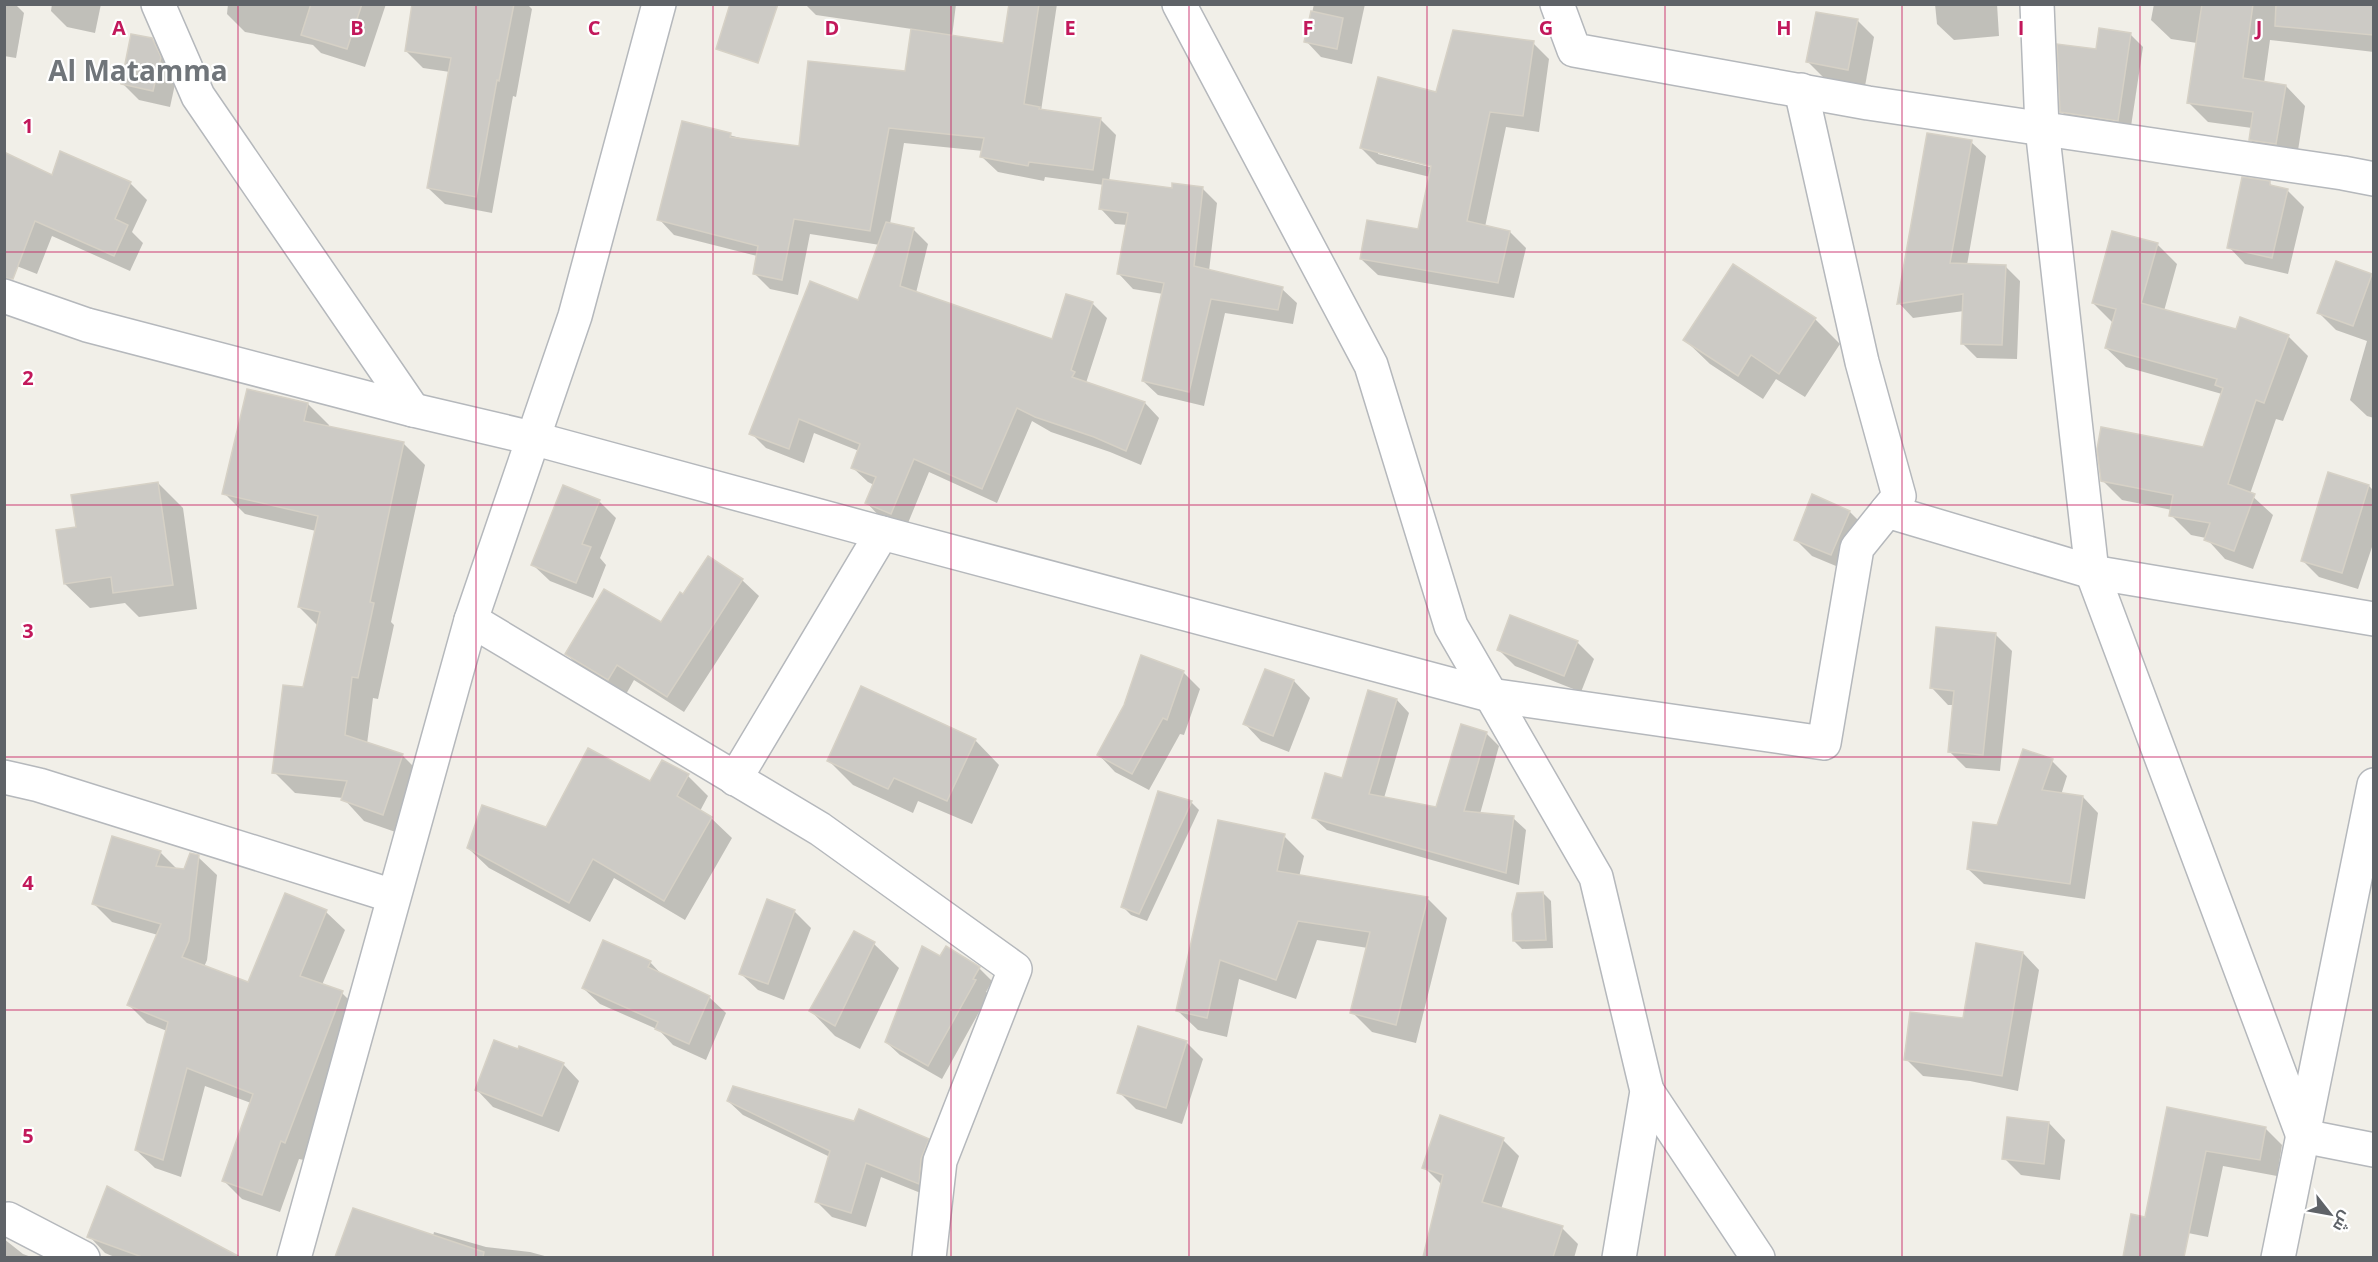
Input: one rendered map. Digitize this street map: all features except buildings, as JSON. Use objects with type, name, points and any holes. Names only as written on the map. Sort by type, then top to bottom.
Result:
[{"type":"street","points":[[158,4],[198,96],[413,410]]},
{"type":"street","points":[[294,1257],[471,620],[575,316],[659,4]]},
{"type":"street","points":[[1179,4],[1371,365],[1451,626],[1596,877],[1647,1091],[1758,1257]]},
{"type":"street","points":[[1557,4],[1574,50],[1868,103],[2373,179]]},
{"type":"street","points":[[2037,4],[2042,128],[2092,572],[2302,1136]]},
{"type":"street","points":[[4,296],[87,325],[413,410],[532,438],[1490,695],[1824,743],[1857,548],[1899,496],[1862,362],[1801,90]]},
{"type":"street","points":[[1887,511],[2092,572],[2373,619]]},
{"type":"street","points":[[735,779],[882,533]]},
{"type":"street","points":[[471,620],[820,830],[1015,969],[940,1161],[929,1257]]},
{"type":"street","points":[[4,777],[39,785],[393,896]]},
{"type":"street","points":[[2278,1257],[2373,785]]},
{"type":"street","points":[[1619,1257],[1647,1091]]},
{"type":"street","points":[[2302,1136],[2373,1150]]},
{"type":"street","points":[[8,1220],[83,1257]]},
{"type":"district","name":"Al Matamma","points":[[138,70]]}]
